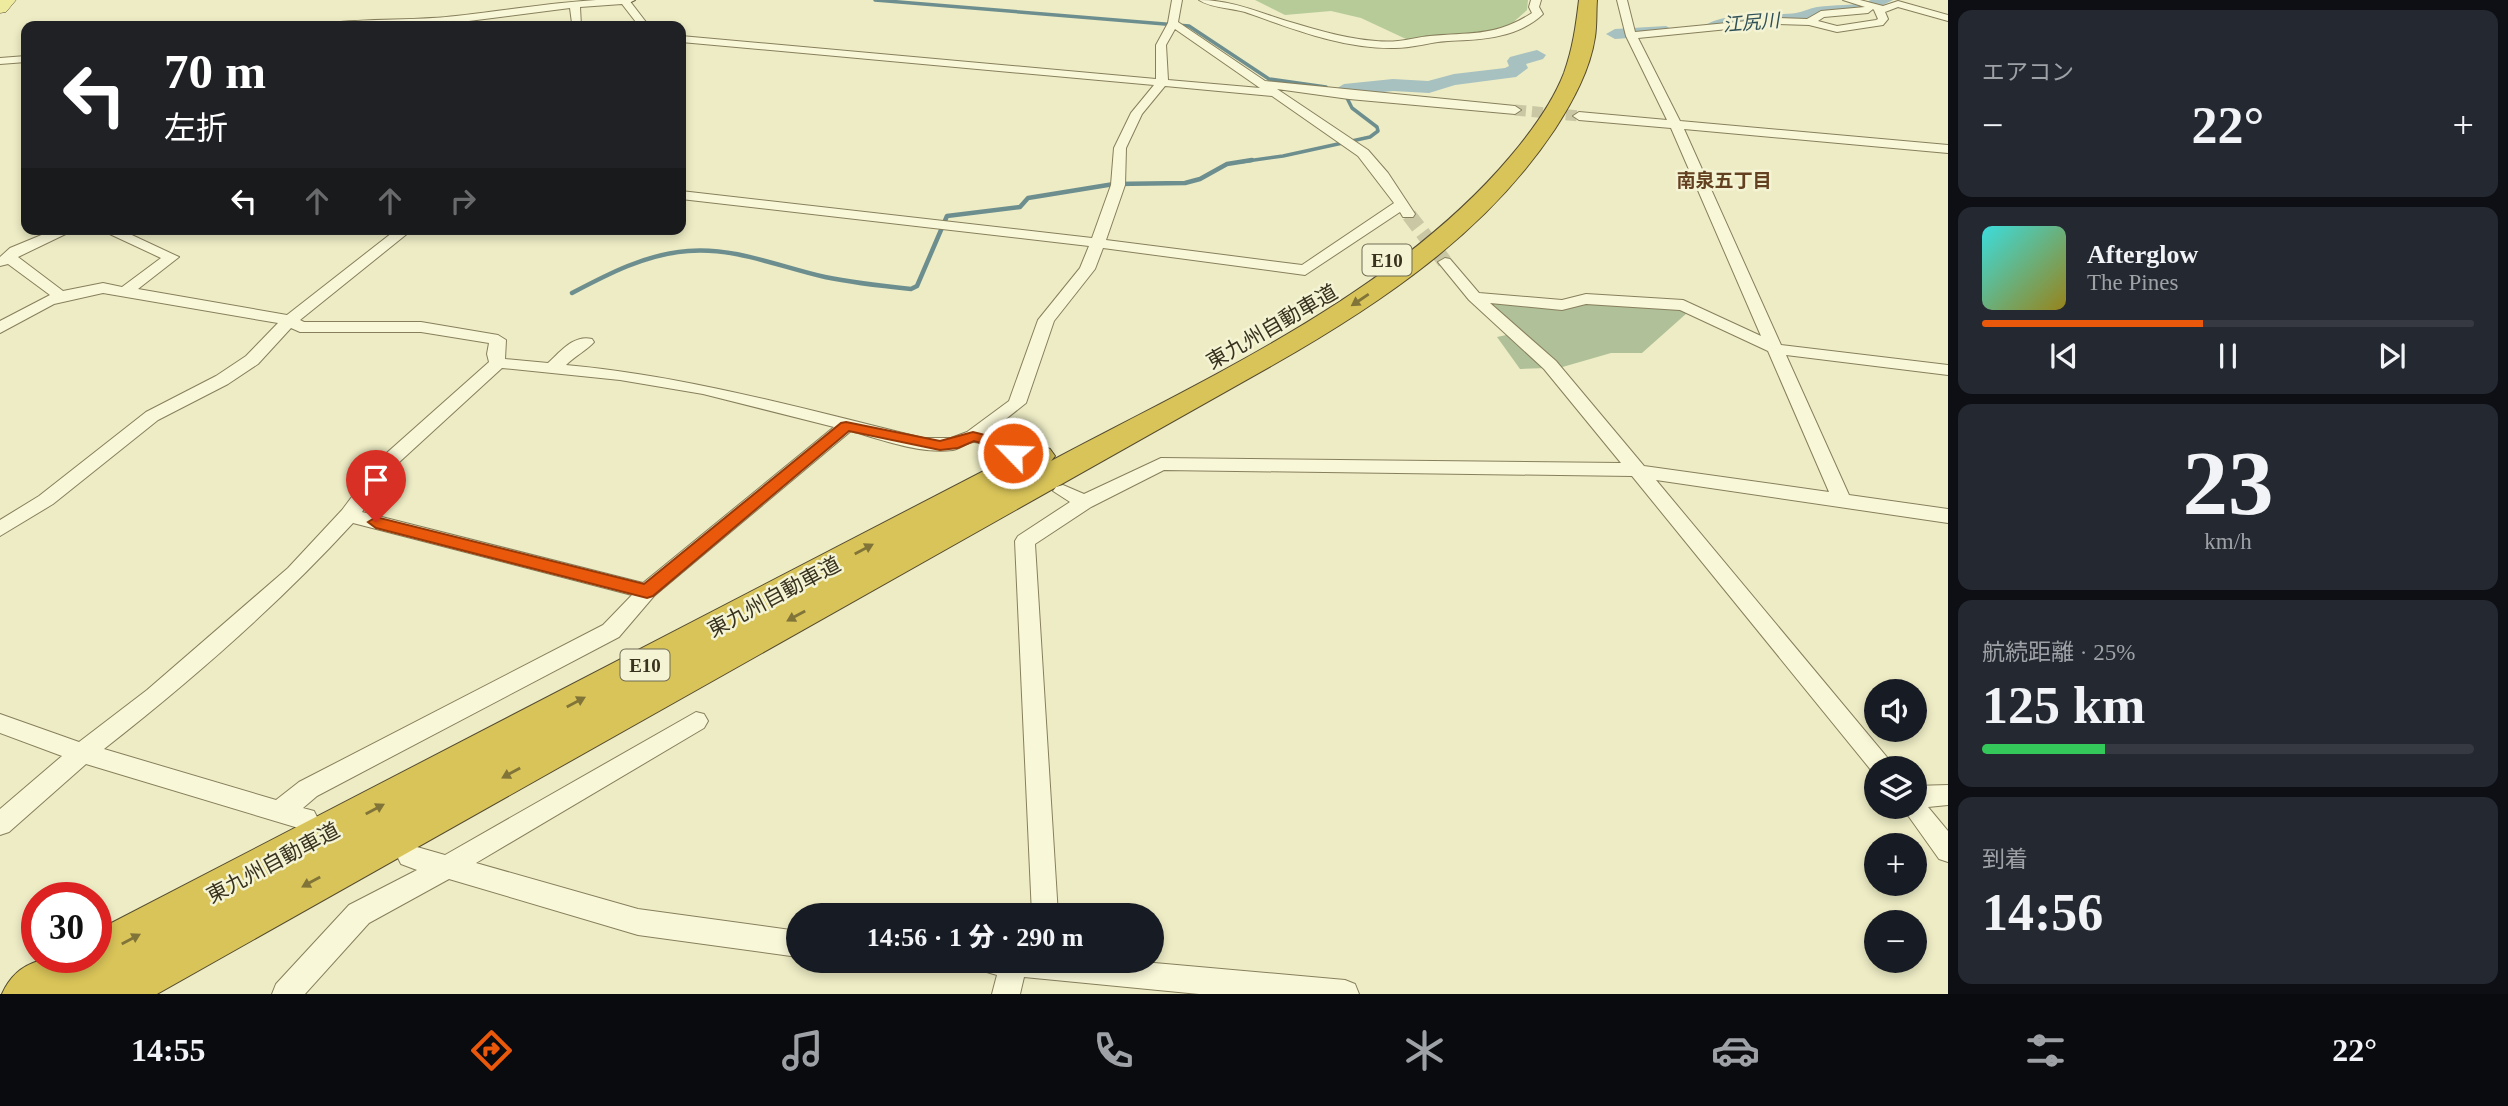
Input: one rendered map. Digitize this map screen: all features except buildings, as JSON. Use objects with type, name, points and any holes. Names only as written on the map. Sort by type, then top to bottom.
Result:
[{"type":"highway","name":"東九州自動車道","points":[[107,994],[1285,346],[1342,312],[1418,258],[1470,212],[1541,135],[1570,86],[1586,38],[1588,0]]},
{"type":"highway","name":"東九州自動車道","points":[[28,994],[1262,334],[1400,251],[1504,176]]},
{"type":"main road","points":[[0,8],[7,0]]},
{"type":"street","points":[[0,1],[7,0]]},
{"type":"street","points":[[439,21],[626,0],[640,21]]},
{"type":"street","points":[[0,824],[82,753],[155,696],[295,573],[349,515],[388,462],[498,363],[620,375],[703,389],[846,426],[940,446],[973,436],[1017,403],[1046,320],[1087,269],[1118,185],[1120,148],[1137,113],[1162,83],[1161,45],[1172,23],[1177,0]]},
{"type":"street","points":[[1204,0],[1245,9],[1291,26],[1343,39],[1396,45],[1428,39],[1477,37],[1515,29],[1538,14],[1536,0]]},
{"type":"street","points":[[1622,0],[1632,36],[1675,125],[1842,501]]},
{"type":"street","points":[[1632,36],[1778,21],[1809,22],[1846,29],[1879,23],[1883,19],[1875,6],[1848,0]]},
{"type":"street","points":[[1809,22],[1821,14],[1898,4],[1948,18]]},
{"type":"street","points":[[575,5],[577,21]]},
{"type":"street","points":[[686,196],[1305,270],[1405,210],[1363,153],[1172,23]]},
{"type":"street","points":[[686,39],[1276,93]]},
{"type":"street","points":[[0,61],[21,59]]},
{"type":"street","points":[[1263,84],[1281,84],[1349,95],[1515,110]]},
{"type":"street","points":[[1579,116],[1948,149]]},
{"type":"street","points":[[54,235],[15,251],[5,260],[59,295]]},
{"type":"street","points":[[120,235],[172,257],[125,292]]},
{"type":"street","points":[[0,528],[46,500],[152,416],[222,380],[252,360],[290,320],[398,235]]},
{"type":"street","points":[[1445,262],[1474,297],[1550,365],[1874,756]]},
{"type":"street","points":[[0,328],[59,295],[103,288],[290,320],[300,327],[421,327],[498,340],[495,354],[498,363]]},
{"type":"street","points":[[1474,297],[1562,305],[1586,299],[1683,305],[1776,349],[1948,370]]},
{"type":"street","points":[[552,369],[576,346],[586,342]]},
{"type":"street","points":[[280,811],[308,789],[611,631],[647,591],[846,426]]},
{"type":"street","points":[[973,436],[999,444],[1013,453]]},
{"type":"street","points":[[1044,903],[1025,541],[1084,502],[1161,464],[1617,468],[1948,516]]},
{"type":"street","points":[[1063,491],[1084,502]]},
{"type":"street","points":[[349,515],[647,591]]},
{"type":"street","points":[[286,994],[359,914],[447,867],[696,720]]},
{"type":"street","points":[[0,723],[82,753],[305,819]]},
{"type":"street","points":[[1927,796],[1948,795]]},
{"type":"street","points":[[1923,819],[1948,851]]},
{"type":"street","points":[[410,856],[638,922],[786,942]]},
{"type":"street","points":[[1003,973],[1006,994]]},
{"type":"street","points":[[1143,973],[1345,994]]},
{"type":"green space","points":[[1255,0],[1528,0],[1527,10],[1509,26],[1477,35],[1423,40],[1406,39],[1361,18],[1331,11],[1285,15]]},
{"type":"green space","points":[[1485,303],[1568,308],[1591,303],[1677,308],[1687,313],[1642,353],[1611,353],[1559,368]]},
{"type":"green space","points":[[1511,334],[1547,368],[1520,369],[1497,337]]},
{"type":"waterway","points":[[875,0],[1189,26],[1269,79],[1326,87]]},
{"type":"waterway","name":"江尻川","points":[[1714,26],[1867,8],[1885,0]]},
{"type":"waterway","name":"江尻川","points":[[1615,34],[1666,31]]},
{"type":"waterway","name":"江尻川","points":[[1344,90],[1393,85],[1429,87],[1454,80],[1509,73],[1519,68],[1516,61],[1537,55]]},
{"type":"waterway","points":[[1240,162],[1283,156],[1370,137],[1378,131],[1377,127],[1352,108],[1344,92]]},
{"type":"waterway","points":[[572,293],[642,261],[688,251],[723,252],[836,279],[911,289],[917,286],[947,216],[1020,207],[1028,198],[1114,184],[1185,183],[1200,179],[1227,164],[1252,160]]},
{"type":"tunnel","points":[[1515,110],[1579,116]]},
{"type":"tunnel","points":[[1409,215],[1445,262]]},
{"type":"district","name":"南泉五丁目","points":[[1724,180]]},
{"type":"route","points":[[376,522],[647,591],[846,426],[940,446],[973,436],[999,444],[1013,453]]}]
